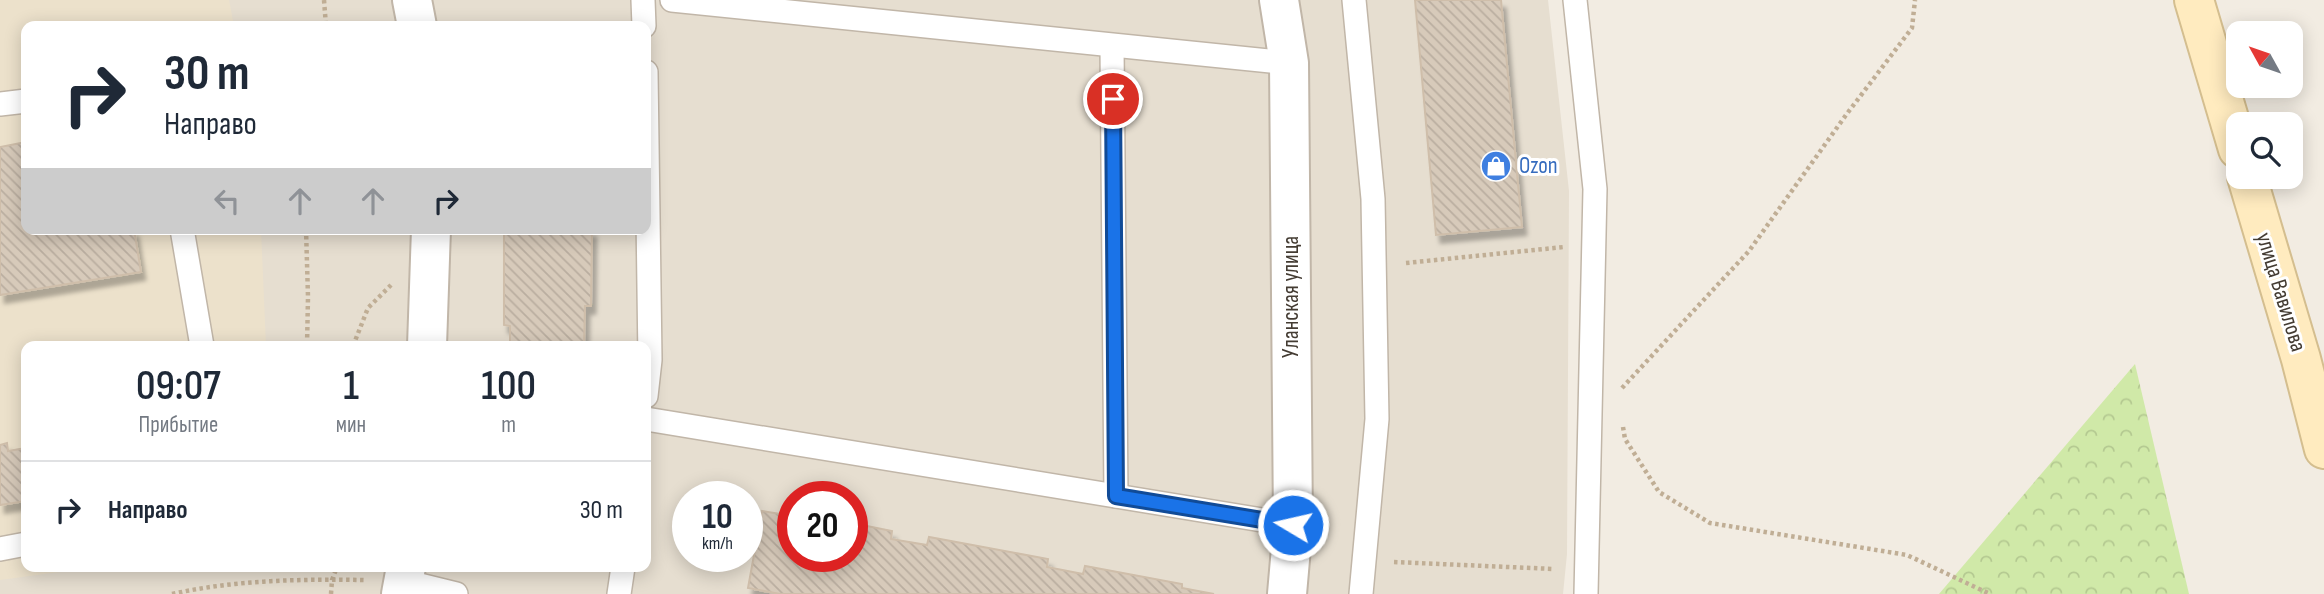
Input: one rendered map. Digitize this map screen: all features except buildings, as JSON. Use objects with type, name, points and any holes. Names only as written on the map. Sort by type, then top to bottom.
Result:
[{"type":"street","points":[[412,0],[416,21]]},
{"type":"street","name":"Уланская улица","points":[[1279,0],[1289,64],[1293,525],[1287,594]]},
{"type":"street","points":[[2194,0],[2227,112]]},
{"type":"street","name":"улица Вавилова","points":[[2251,189],[2301,359],[2324,449]]},
{"type":"street","points":[[427,341],[431,239]]},
{"type":"lane","points":[[643,0],[644,21]]},
{"type":"lane","points":[[672,0],[1289,64]]},
{"type":"lane","points":[[1354,0],[1373,199],[1377,419],[1360,594]]},
{"type":"lane","points":[[1575,0],[1595,189],[1586,594]]},
{"type":"lane","points":[[1112,46],[1116,496]]},
{"type":"lane","points":[[0,104],[21,102]]},
{"type":"lane","points":[[183,235],[201,341]]},
{"type":"lane","points":[[648,235],[650,341]]},
{"type":"lane","points":[[651,420],[1293,525]]},
{"type":"lane","points":[[0,549],[21,545]]},
{"type":"lane","points":[[618,594],[622,572]]},
{"type":"lane","points":[[404,581],[456,594]]},
{"type":"path","points":[[324,0],[326,21]]},
{"type":"path","points":[[1619,392],[1749,251],[1912,28],[1914,0]]},
{"type":"path","points":[[306,235],[307,341]]},
{"type":"path","points":[[355,341],[368,308],[431,239]]},
{"type":"path","points":[[1375,266],[1564,246],[1563,260]]},
{"type":"path","points":[[1622,415],[1625,439],[1659,492],[1710,523],[1907,555],[1990,594]]},
{"type":"path","points":[[1553,582],[1555,556]]},
{"type":"path","points":[[1364,559],[1554,569]]},
{"type":"path","points":[[331,594],[335,572]]},
{"type":"path","points":[[172,594],[205,586],[303,579],[404,581]]},
{"type":"shaded area","points":[[0,0],[1548,0],[1569,191],[1567,554],[1563,594],[0,594]]},
{"type":"shaded area","points":[[0,0],[229,0],[233,21],[21,21],[21,235],[261,235],[266,341],[21,341],[21,572],[59,572],[0,580]]},
{"type":"green space","points":[[2135,364],[2189,594],[1939,594]]},
{"type":"place","name":"Ozon","points":[[1496,166]]},
{"type":"route","points":[[1113,99],[1116,496],[1293,525]]}]
